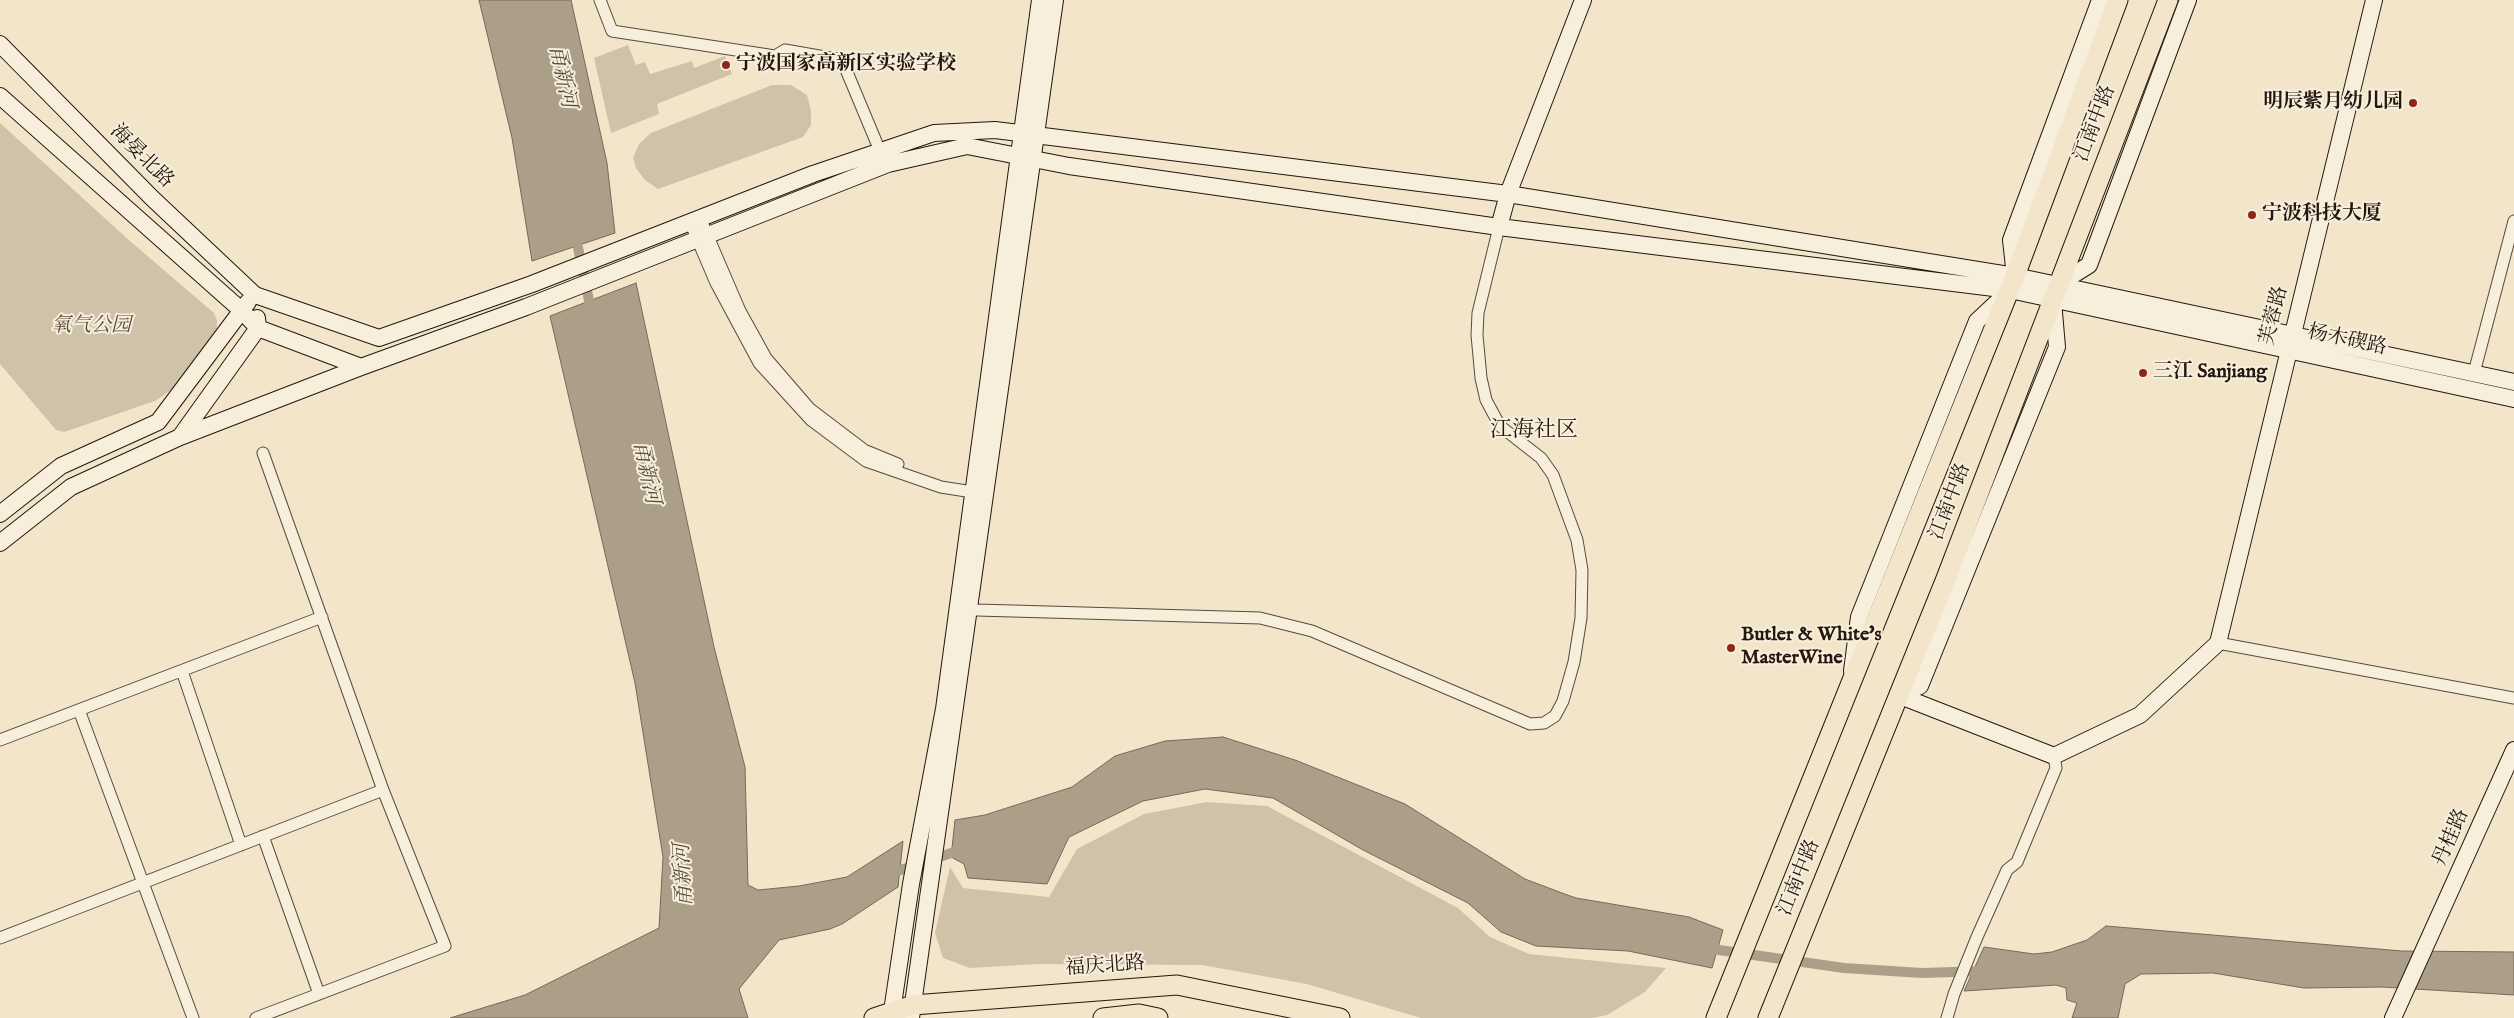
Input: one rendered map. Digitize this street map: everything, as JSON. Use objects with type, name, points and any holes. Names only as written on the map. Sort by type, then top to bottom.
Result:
[{"type":"main road","points":[[912,1012],[937,834],[963,607],[1029,135],[1040,0]]},
{"type":"main road","points":[[1029,135],[1055,0]]},
{"type":"main road","points":[[1499,227],[1508,194],[1584,0]]},
{"type":"main road","points":[[2013,283],[2011,240],[2100,0]]},
{"type":"main road","name":"江南中路","points":[[1716,1018],[2013,283],[2118,0]]},
{"type":"main road","name":"江南中路","points":[[1768,1018],[1898,696],[2168,0]]},
{"type":"main road","points":[[255,295],[379,338],[532,284],[813,174],[880,151],[934,133],[995,130],[1508,194],[2013,283],[2055,293],[2089,265],[2188,0]]},
{"type":"main road","name":"芙蓉路","points":[[2218,643],[2374,0]]},
{"type":"main road","name":"海晏北路","points":[[0,44],[152,198],[255,295]]},
{"type":"main road","points":[[0,96],[241,310],[258,328],[361,367]]},
{"type":"main road","points":[[0,543],[71,487],[180,437],[361,367],[535,304],[888,164],[967,146],[1069,166],[1499,227],[2013,283]]},
{"type":"main road","name":"杨木碶路","points":[[2055,293],[2292,333],[2514,382]]},
{"type":"main road","name":"杨木碶路","points":[[2055,293],[2289,350],[2514,399]]},
{"type":"main road","points":[[0,514],[61,466],[158,422],[241,310],[255,295]]},
{"type":"main road","points":[[180,437],[258,328],[255,295]]},
{"type":"main road","points":[[892,1014],[911,884],[963,607]]},
{"type":"main road","points":[[1898,696],[2054,756],[2140,715],[2218,643]]},
{"type":"main road","name":"丹桂路","points":[[2393,1018],[2429,944],[2514,750]]},
{"type":"main road","name":"福庆北路","points":[[874,1018],[892,1014],[1177,985],[1340,1018]]},
{"type":"main road","points":[[1103,1018],[1139,1014],[1158,1018]]},
{"type":"street","points":[[600,0],[612,31],[775,56],[785,50],[842,60],[880,151]]},
{"type":"street","points":[[695,220],[702,238],[766,358],[810,409],[864,450],[931,478],[979,490]]},
{"type":"street","points":[[2474,373],[2514,221]]},
{"type":"street","points":[[963,607],[1260,618],[1285,622],[1358,649],[1530,724],[1544,723],[1555,716],[1563,701],[1574,662],[1580,618],[1582,570],[1577,540],[1553,475],[1541,458],[1500,426],[1486,400],[1478,344],[1478,313],[1499,227]]},
{"type":"street","points":[[256,1018],[445,946],[383,790],[263,453]]},
{"type":"street","points":[[0,740],[322,617]]},
{"type":"street","points":[[2218,643],[2514,698]]},
{"type":"street","points":[[182,670],[241,845]]},
{"type":"street","points":[[78,710],[193,1018]]},
{"type":"street","points":[[1948,1018],[1954,994],[1977,937],[2007,870],[2017,862],[2056,768],[2054,756]]},
{"type":"street","points":[[0,938],[383,790]]},
{"type":"street","points":[[263,836],[319,994]]},
{"type":"green space","points":[[628,45],[636,65],[645,62],[650,74],[692,61],[694,68],[725,56],[732,74],[657,104],[659,114],[611,133],[594,58]]},
{"type":"green space","points":[[772,85],[791,85],[807,95],[811,111],[811,125],[803,137],[658,189],[645,180],[636,168],[633,158],[639,144],[651,133]]},
{"type":"green space","name":"氧气公园","points":[[0,123],[130,241],[214,313],[217,321],[216,351],[205,367],[155,401],[64,432],[56,430],[0,364]]},
{"type":"green space","points":[[1207,802],[1267,806],[1458,908],[1490,937],[1529,954],[1666,968],[1645,992],[1607,1015],[1592,1018],[1421,1018],[1307,984],[1202,965],[1039,964],[970,968],[943,958],[935,933],[950,867],[963,888],[1049,897],[1077,849],[1144,814]]},
{"type":"water","points":[[479,0],[571,0],[607,163],[615,233],[532,261],[512,138]]},
{"type":"water","points":[[636,283],[714,647],[745,767],[748,885],[758,890],[799,886],[847,877],[903,841],[898,887],[842,924],[830,929],[779,940],[739,989],[748,1018],[450,1018],[525,995],[659,928],[663,857],[635,683],[550,316]]},
{"type":"water","points":[[1223,737],[1295,760],[1405,804],[1525,879],[1576,898],[1689,917],[1723,930],[1712,968],[1628,951],[1536,946],[1501,932],[1468,903],[1363,850],[1273,798],[1205,789],[1143,801],[1069,837],[1047,884],[968,878],[964,864],[951,857],[955,820],[985,815],[1072,787],[1115,756],[1165,741]]},
{"type":"water","points":[[2106,926],[2402,951],[2514,952],[2514,995],[2382,987],[2304,988],[2213,973],[2141,974],[2125,984],[2118,1018],[2072,1018],[2077,1003],[2067,1000],[2066,988],[2056,985],[1964,991],[1984,947],[2034,954],[2052,952],[2087,940]]},
{"type":"waterway","name":"甬新河","points":[[575,233],[592,315]]},
{"type":"waterway","points":[[889,874],[963,849]]},
{"type":"waterway","points":[[1705,948],[1844,968],[1922,973],[1986,971]]},
{"type":"place","name":"宁波国家高新区实验学校","points":[[726,65]]},
{"type":"place","name":"明辰紫月幼儿园","points":[[2413,103]]},
{"type":"place","name":"宁波科技大厦","points":[[2252,215]]},
{"type":"place","name":"三江 Sanjiang","points":[[2143,373]]},
{"type":"place","name":"Butler & White's MasterWine","points":[[1731,648]]},
{"type":"district","name":"江海社区","points":[[1534,431]]}]
